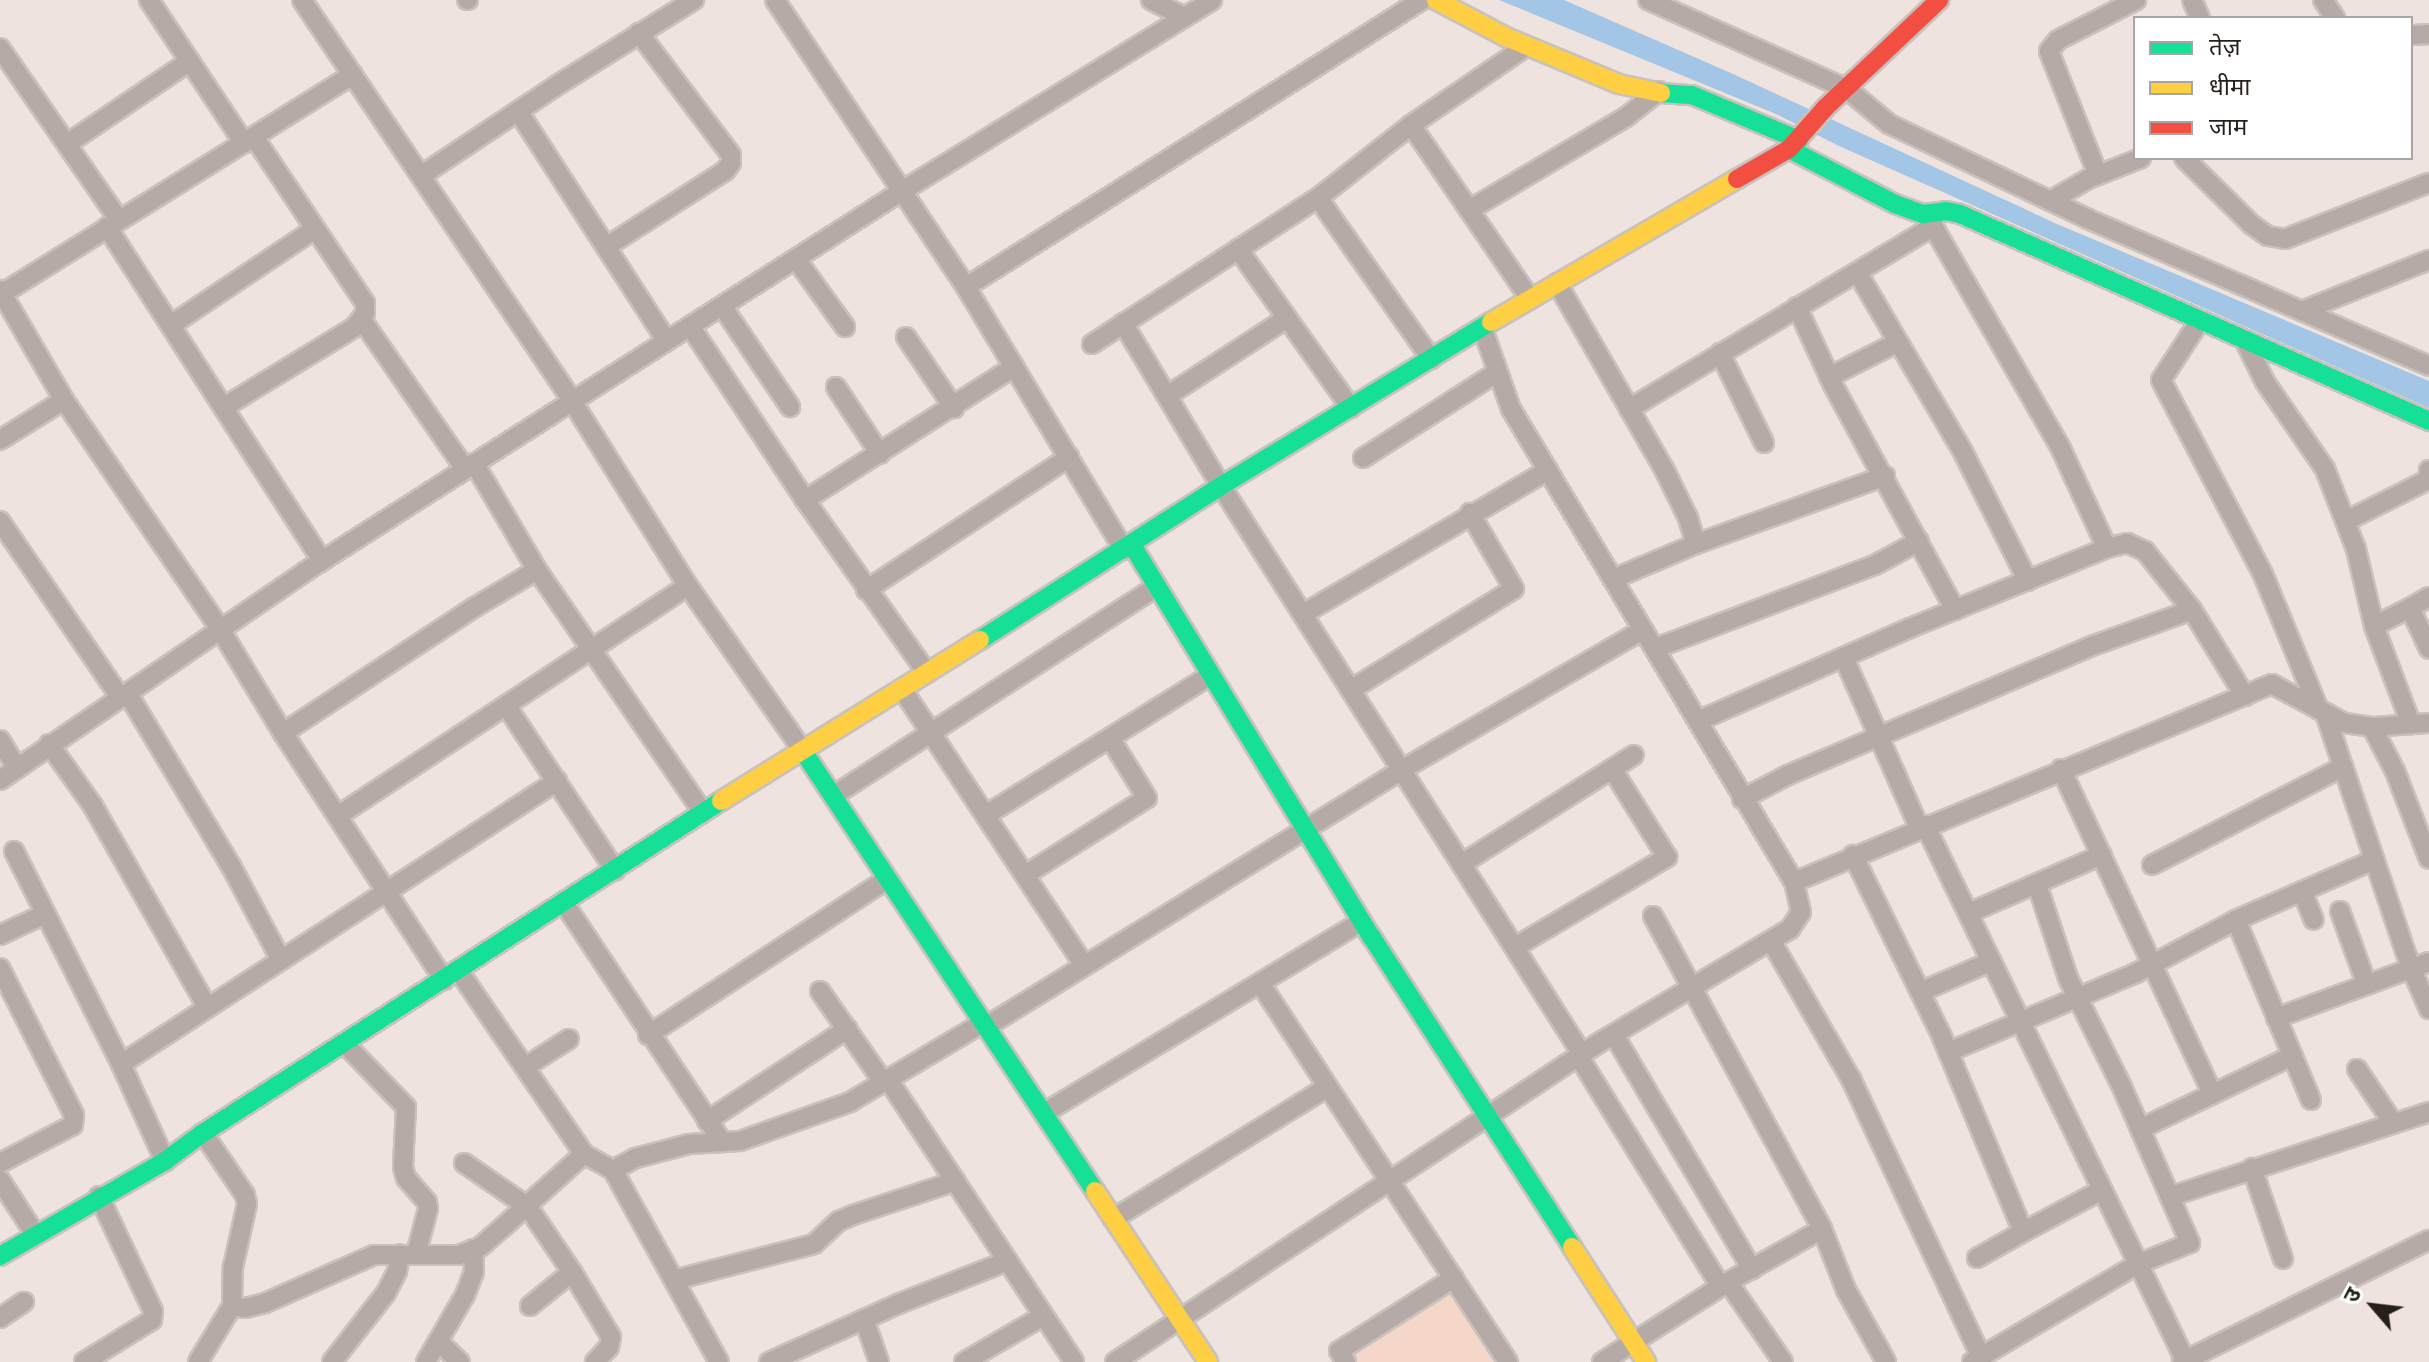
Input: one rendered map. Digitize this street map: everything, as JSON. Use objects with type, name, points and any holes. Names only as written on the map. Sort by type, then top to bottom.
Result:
[{"type":"street","points":[[149,0],[190,61],[315,229],[365,303],[362,320],[470,466],[537,570],[703,812]]},
{"type":"street","points":[[302,0],[572,401],[688,586],[803,751],[1208,1362]]},
{"type":"street","points":[[422,175],[694,0]]},
{"type":"street","points":[[775,0],[966,287],[1069,457],[1128,548],[1157,586],[1362,921],[1646,1362]]},
{"type":"street","points":[[1151,0],[1184,17]]},
{"type":"street","points":[[0,780],[322,561],[902,191],[1212,0]]},
{"type":"street","points":[[966,287],[1422,0]]},
{"type":"street","points":[[1436,0],[1527,46],[1619,84],[1645,92],[1692,95],[1797,141],[1895,204],[1933,220],[2061,449],[2107,548]]},
{"type":"street","points":[[1648,0],[1847,89],[1889,124],[2050,201],[2429,366]]},
{"type":"street","points":[[0,1256],[99,1196],[165,1161],[203,1133],[703,812],[1128,548],[1221,486],[1797,141],[1826,107],[1939,0]]},
{"type":"street","points":[[2098,175],[2049,51],[2058,40],[2136,0]]},
{"type":"street","points":[[606,247],[725,171],[731,163],[731,155],[639,33]]},
{"type":"street","points":[[1092,344],[1318,198],[1411,125],[1527,46]]},
{"type":"street","points":[[0,48],[67,144],[171,325],[322,561]]},
{"type":"street","points":[[67,144],[190,61]]},
{"type":"street","points":[[353,74],[1,293],[64,400],[220,629],[283,733],[388,891],[525,1067],[584,1154],[613,1170],[719,1362]]},
{"type":"street","points":[[1469,210],[1626,117],[1659,91]]},
{"type":"street","points":[[518,111],[667,341]]},
{"type":"street","points":[[1411,125],[1530,299]]},
{"type":"street","points":[[2050,201],[2098,175],[2136,160]]},
{"type":"street","points":[[2186,160],[2252,225],[2268,236],[2285,239],[2429,183]]},
{"type":"street","points":[[1318,198],[1431,359]]},
{"type":"street","points":[[1629,409],[1857,272],[1946,211],[1960,214],[2246,343],[2429,421]]},
{"type":"street","points":[[171,325],[315,229]]},
{"type":"street","points":[[1238,249],[1351,408]]},
{"type":"street","points":[[796,259],[845,327]]},
{"type":"street","points":[[2302,311],[2429,260]]},
{"type":"street","points":[[1857,272],[1964,454],[2028,581]]},
{"type":"street","points":[[1557,283],[1664,469],[1696,544]]},
{"type":"street","points":[[722,306],[790,407]]},
{"type":"street","points":[[1797,307],[1829,377],[1955,610]]},
{"type":"street","points":[[1167,396],[1287,318]]},
{"type":"street","points":[[224,407],[362,320]]},
{"type":"street","points":[[2199,322],[2161,380],[2262,572],[2322,712],[2411,968],[2429,1009]]},
{"type":"street","points":[[1123,323],[1221,486],[1463,863],[1580,1056],[1725,1284],[1783,1362]]},
{"type":"street","points":[[690,326],[866,590],[927,673]]},
{"type":"street","points":[[1115,1362],[1489,1119],[1580,1056],[1790,929],[1801,912],[1794,882],[1511,409],[1483,330]]},
{"type":"street","points":[[906,337],[954,408]]},
{"type":"street","points":[[1829,377],[1898,342]]},
{"type":"street","points":[[1794,882],[1922,826],[2278,683],[2344,723],[2372,727],[2420,723],[2374,626],[2356,549],[2325,469],[2265,382],[2246,343]]},
{"type":"street","points":[[1720,353],[1764,443]]},
{"type":"street","points":[[805,500],[1014,367]]},
{"type":"street","points":[[1363,458],[1496,373]]},
{"type":"street","points":[[836,387],[880,454]]},
{"type":"street","points":[[0,440],[64,400]]},
{"type":"street","points":[[866,590],[1069,457]]},
{"type":"street","points":[[1303,614],[1470,513],[1548,470]]},
{"type":"street","points":[[2346,521],[2428,480],[2429,470]]},
{"type":"street","points":[[1613,579],[1696,544],[1885,476]]},
{"type":"street","points":[[1352,689],[1514,589],[1470,513]]},
{"type":"street","points":[[2,528],[124,695],[231,866],[280,958]]},
{"type":"street","points":[[1656,648],[1861,570],[1919,541]]},
{"type":"street","points":[[1698,721],[1955,610],[2107,548],[2127,543],[2139,546],[2192,610],[2245,696]]},
{"type":"street","points":[[283,733],[537,570]]},
{"type":"street","points":[[339,815],[688,586]]},
{"type":"street","points":[[833,796],[1157,586]]},
{"type":"street","points":[[2374,626],[2429,597]]},
{"type":"street","points":[[2410,608],[2429,649]]},
{"type":"street","points":[[1742,799],[1879,735],[2092,646],[2192,610]]},
{"type":"street","points":[[613,1170],[636,1158],[689,1144],[740,1141],[850,1102],[1084,965],[1403,769],[1643,630]]},
{"type":"street","points":[[1844,658],[1922,826],[1969,913],[2185,1361],[2429,1240]]},
{"type":"street","points":[[986,815],[1211,675]]},
{"type":"street","points":[[902,689],[1084,965]]},
{"type":"street","points":[[507,707],[615,870]]},
{"type":"street","points":[[2372,727],[2395,771],[2429,859]]},
{"type":"street","points":[[1025,875],[1147,798],[1110,738]]},
{"type":"street","points":[[0,740],[17,768]]},
{"type":"street","points":[[49,744],[93,806],[207,1007]]},
{"type":"street","points":[[1463,863],[1634,755]]},
{"type":"street","points":[[2152,865],[2343,767]]},
{"type":"street","points":[[1515,947],[1667,857],[1612,769]]},
{"type":"street","points":[[2061,769],[2212,1093]]},
{"type":"street","points":[[121,1064],[557,781]]},
{"type":"street","points":[[14,851],[121,1064],[165,1161]]},
{"type":"street","points":[[1853,855],[1948,1052],[2023,1232]]},
{"type":"street","points":[[1969,913],[2102,855]]},
{"type":"street","points":[[1948,1052],[2154,963],[2236,920],[2374,860]]},
{"type":"street","points":[[648,1035],[887,879]]},
{"type":"street","points":[[1771,941],[1851,1079],[1976,1359],[2138,1264],[2190,1243],[2172,1196],[2076,996],[2037,884]]},
{"type":"street","points":[[2302,891],[2314,920]]},
{"type":"street","points":[[564,903],[648,1035],[722,1142]]},
{"type":"street","points":[[2340,911],[2366,983]]},
{"type":"street","points":[[0,935],[45,914]]},
{"type":"street","points":[[1653,916],[1822,1229],[1846,1290],[1886,1362]]},
{"type":"street","points":[[2236,920],[2311,1100]]},
{"type":"street","points":[[1044,1113],[1362,921]]},
{"type":"street","points":[[1920,992],[1992,961]]},
{"type":"street","points":[[2276,1018],[2429,962]]},
{"type":"street","points":[[0,968],[74,1115],[73,1125],[0,1163]]},
{"type":"street","points":[[1260,983],[1508,1362]]},
{"type":"street","points":[[820,991],[956,1181],[1074,1362]]},
{"type":"street","points":[[707,1121],[847,1029]]},
{"type":"street","points":[[1614,1035],[1752,1269]]},
{"type":"street","points":[[525,1067],[569,1039]]},
{"type":"street","points":[[332,1362],[386,1293],[428,1209],[427,1202],[406,1178],[403,1167],[406,1107],[344,1043]]},
{"type":"street","points":[[2140,1129],[2292,1056]]},
{"type":"street","points":[[2357,1069],[2393,1123]]},
{"type":"street","points":[[1113,1219],[1326,1088]]},
{"type":"street","points":[[2172,1196],[2429,1112]]},
{"type":"street","points":[[198,1362],[211,1354],[232,1306],[233,1267],[247,1204],[245,1195],[203,1133]]},
{"type":"street","points":[[232,1306],[245,1308],[265,1303],[374,1255],[459,1255],[473,1249],[528,1207],[584,1154]]},
{"type":"street","points":[[464,1163],[528,1207],[572,1272],[611,1337],[609,1347],[595,1362]]},
{"type":"street","points":[[2252,1168],[2283,1259]]},
{"type":"street","points":[[0,1180],[35,1234]]},
{"type":"street","points":[[674,1280],[814,1244],[839,1221],[956,1181]]},
{"type":"street","points":[[1977,1258],[2102,1190]]},
{"type":"street","points":[[84,1362],[148,1324],[153,1311],[99,1196]]},
{"type":"street","points":[[1602,1362],[1725,1284],[1822,1229]]},
{"type":"street","points":[[426,1362],[474,1272],[473,1249]]},
{"type":"street","points":[[769,1362],[864,1319],[1008,1261]]},
{"type":"street","points":[[530,1306],[572,1272]]},
{"type":"street","points":[[1346,1362],[1339,1351],[1454,1278]]},
{"type":"street","points":[[0,1318],[24,1302]]},
{"type":"street","points":[[964,1362],[1043,1316]]},
{"type":"street","points":[[864,1319],[879,1362]]},
{"type":"street","points":[[439,1342],[460,1362]]},
{"type":"shaded area","points":[[1450,1290],[1497,1362],[1356,1362],[1350,1353]]},
{"type":"water","points":[[1499,0],[1564,0],[1733,74],[2057,224],[2429,381],[2429,408],[1839,146],[1776,114]]},
{"type":"traffic: fast","points":[[1661,93],[1692,95],[1799,140]]},
{"type":"traffic: fast","points":[[1789,149],[1895,204],[1923,214],[1946,211],[1960,214],[2429,421]]},
{"type":"traffic: fast","points":[[980,640],[1221,486],[1491,322]]},
{"type":"traffic: fast","points":[[1132,545],[1371,936],[1572,1247]]},
{"type":"traffic: fast","points":[[803,751],[1095,1191]]},
{"type":"traffic: fast","points":[[0,1256],[165,1161],[203,1133],[721,801]]},
{"type":"traffic: slow","points":[[1436,0],[1506,37],[1619,84],[1661,93]]},
{"type":"traffic: slow","points":[[1491,322],[1737,179]]},
{"type":"traffic: slow","points":[[721,801],[980,640]]},
{"type":"traffic: slow","points":[[1095,1191],[1208,1362]]},
{"type":"traffic: slow","points":[[1572,1247],[1646,1362]]},
{"type":"traffic: jam","points":[[1737,179],[1789,149],[1826,107],[1939,0]]}]
